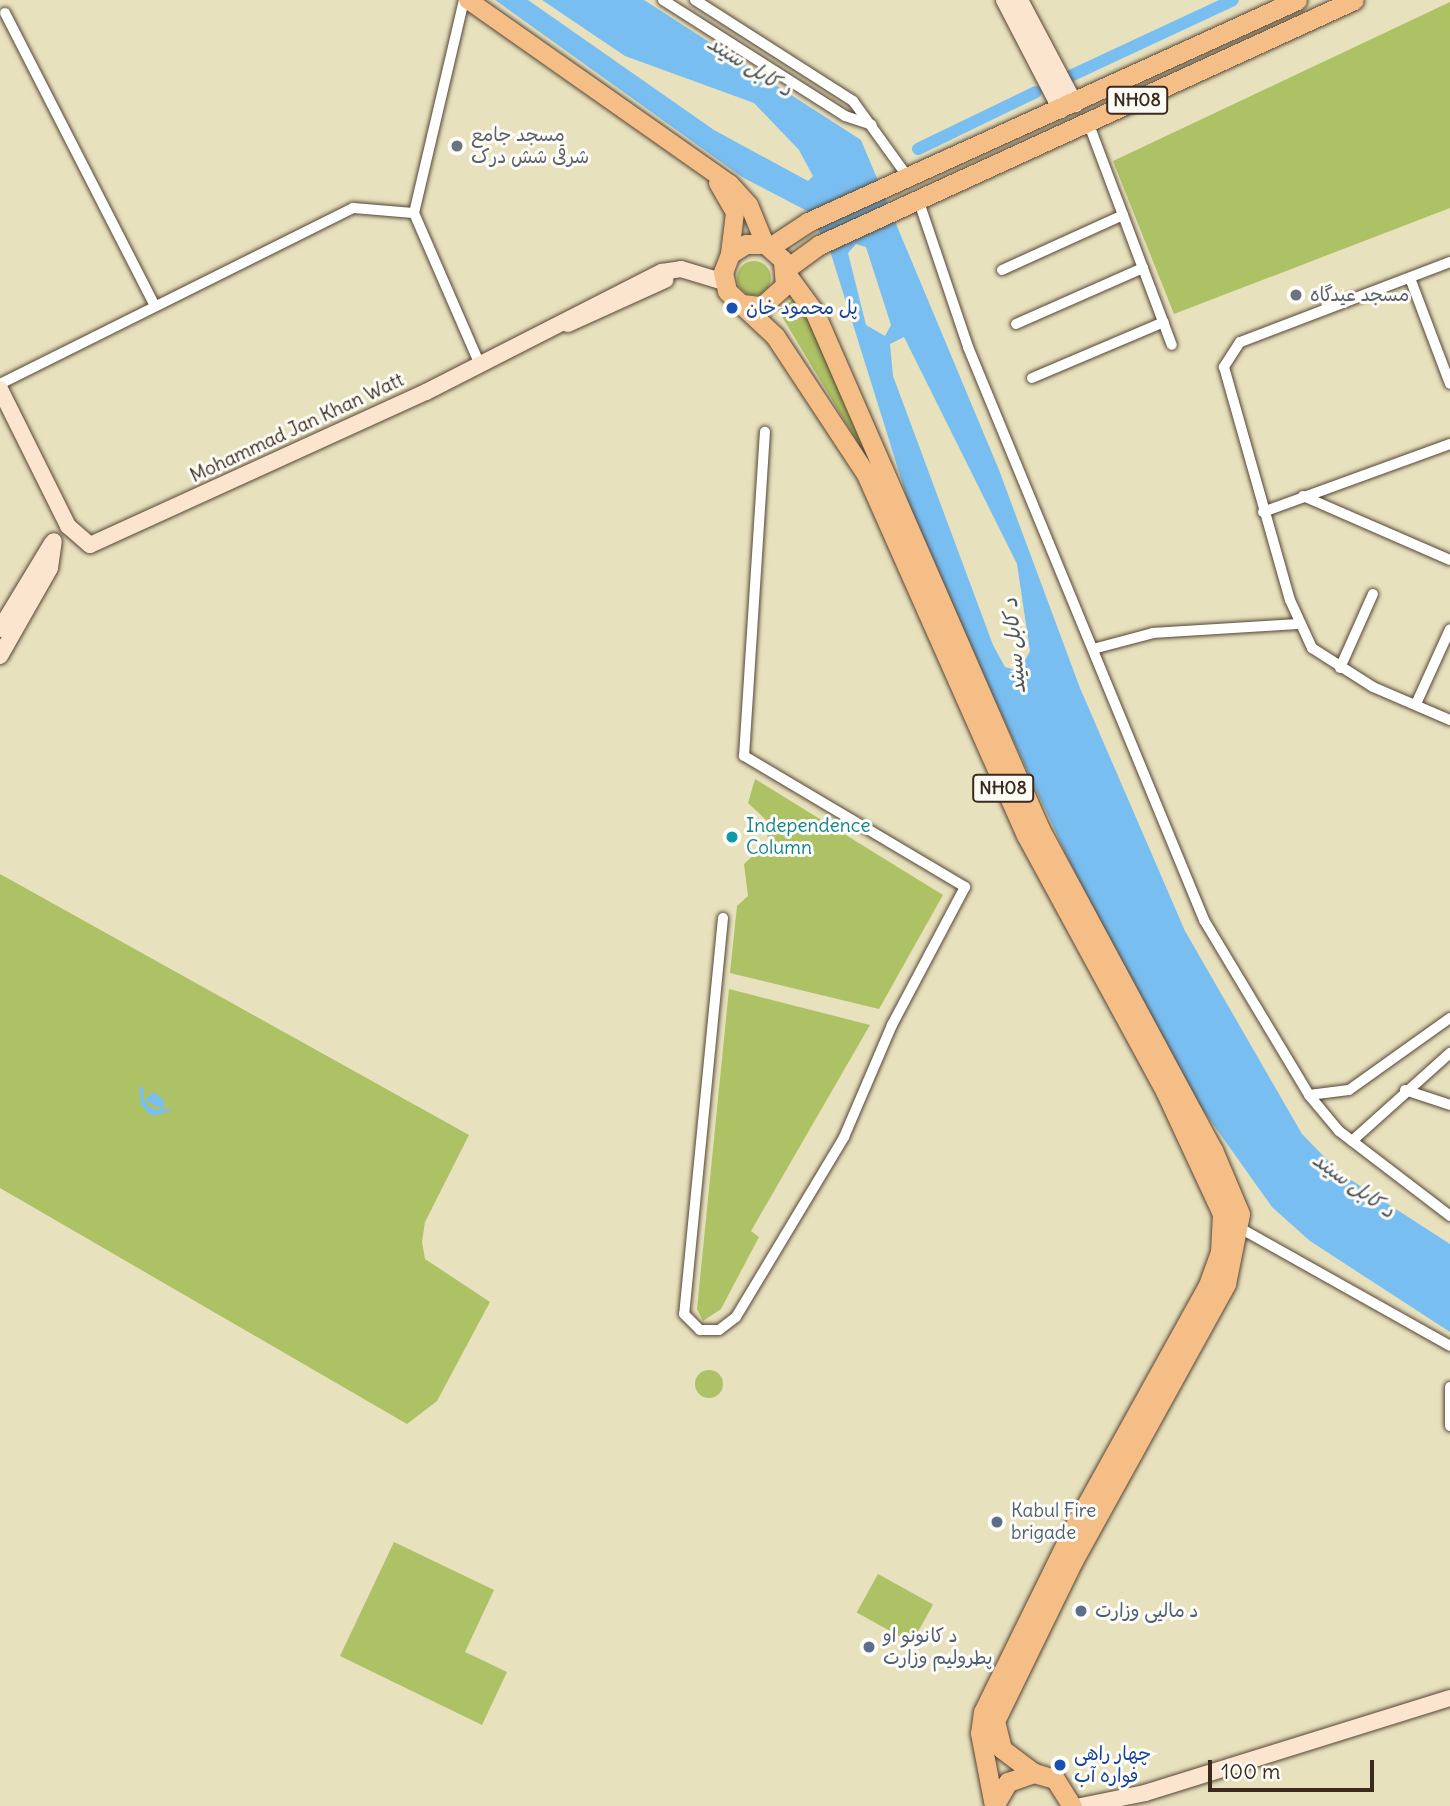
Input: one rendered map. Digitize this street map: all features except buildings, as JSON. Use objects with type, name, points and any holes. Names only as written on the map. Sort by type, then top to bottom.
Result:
[{"type":"highway","name":"NH08","points":[[730,254],[746,244],[767,245],[808,222],[907,176],[1068,107],[1297,0]]},
{"type":"highway","name":"NH08","points":[[731,292],[772,302],[787,272],[819,245],[1354,0]]},
{"type":"highway","name":"NH08","points":[[767,245],[815,313],[1040,829],[1235,1193],[1240,1228],[1226,1284],[1073,1561],[995,1721],[1002,1749],[1034,1773]]},
{"type":"highway","points":[[730,254],[731,292]]},
{"type":"highway","name":"NH08","points":[[731,292],[775,336],[866,474],[1026,835],[1165,1091],[1222,1214],[1220,1252],[1207,1287],[1074,1527],[983,1712],[980,1733],[994,1806]]},
{"type":"highway","points":[[994,1806],[1008,1782],[1034,1773],[1055,1779],[1072,1806]]},
{"type":"main road","points":[[466,0],[706,170],[750,205],[767,245]]},
{"type":"main road","points":[[1004,0],[1068,107]]},
{"type":"main road","points":[[1020,0],[1068,107]]},
{"type":"main road","points":[[706,170],[735,213],[730,254]]},
{"type":"main road","name":"Mohammad Jan Khan Watt","points":[[68,526],[81,543],[109,538],[480,365],[668,270],[731,292]]},
{"type":"main road","points":[[0,386],[68,526],[54,541],[0,629]]},
{"type":"main road","points":[[0,656],[50,568],[54,541]]},
{"type":"main road","points":[[1080,1806],[1145,1793],[1450,1698]]},
{"type":"street","points":[[466,0],[414,213],[480,365]]},
{"type":"street","points":[[663,0],[845,116],[874,126]]},
{"type":"street","points":[[695,0],[853,101],[874,126],[907,176]]},
{"type":"street","points":[[5,13],[155,306]]},
{"type":"street","points":[[1088,122],[1172,345]]},
{"type":"street","points":[[918,199],[968,347],[1199,910],[1309,1096],[1352,1141],[1450,1216]]},
{"type":"street","points":[[0,386],[353,208],[414,213]]},
{"type":"street","points":[[1002,270],[1123,215]]},
{"type":"street","points":[[1450,262],[1240,342],[1228,354],[1224,367],[1263,512],[1297,624],[1312,648],[1340,668],[1450,720]]},
{"type":"street","points":[[1016,324],[1143,268]]},
{"type":"street","points":[[1410,278],[1450,384]]},
{"type":"street","points":[[1032,378],[1164,322]]},
{"type":"street","points":[[723,918],[684,1314],[700,1330],[719,1330],[736,1317],[844,1137],[892,1025],[965,887],[744,756],[765,432]]},
{"type":"street","points":[[1263,512],[1303,495],[1450,444]]},
{"type":"street","points":[[1303,495],[1450,560]]},
{"type":"street","points":[[1340,668],[1373,594]]},
{"type":"street","points":[[1093,649],[1153,633],[1297,624]]},
{"type":"street","points":[[1416,704],[1450,629]]},
{"type":"street","points":[[1309,1096],[1349,1090],[1450,1017]]},
{"type":"street","points":[[1352,1141],[1405,1090],[1450,1053]]},
{"type":"street","points":[[1405,1090],[1450,1105]]},
{"type":"street","points":[[1240,1228],[1450,1346]]},
{"type":"street","points":[[1450,1387],[1450,1426]]},
{"type":"green space","points":[[1450,2],[1450,208],[1174,314],[1113,161]]},
{"type":"green space","points":[[754,261],[766,266],[771,278],[766,290],[754,295],[742,290],[737,278],[742,266]]},
{"type":"green space","points":[[794,299],[808,307],[866,456],[778,310]]},
{"type":"green space","points":[[755,779],[943,895],[879,1009],[730,973],[737,906],[748,896],[744,864],[768,842],[766,820],[748,803]]},
{"type":"green space","points":[[0,874],[469,1135],[425,1222],[422,1242],[425,1259],[490,1302],[437,1401],[407,1424],[0,1188]]},
{"type":"green space","points":[[729,989],[870,1025],[751,1231],[759,1237],[721,1309],[703,1321],[697,1309]]},
{"type":"green space","points":[[709,1370],[719,1374],[723,1384],[719,1394],[709,1398],[699,1394],[695,1384],[699,1374]]},
{"type":"green space","points":[[394,1542],[494,1590],[465,1652],[507,1672],[482,1725],[340,1656]]},
{"type":"green space","points":[[878,1574],[933,1605],[912,1643],[857,1612]]},
{"type":"water","name":"د کابل سيند","points":[[495,0],[528,0],[714,130],[808,181],[813,176],[799,150],[754,103],[625,56],[542,0],[644,0],[861,140],[999,470],[1080,688],[1185,931],[1302,1134],[1340,1173],[1450,1244],[1450,1332],[1310,1241],[1272,1207],[1193,1096],[1071,865],[919,536],[831,254],[809,212],[742,177]],"holes":[[[856,244],[866,247],[891,325],[885,336],[866,325],[848,253]],[[904,337],[1017,564],[1030,651],[1019,671],[1005,667],[993,645],[893,376],[890,344]]]},
{"type":"water","points":[[139,1086],[144,1089],[143,1098],[149,1107],[162,1109],[145,1100],[153,1092],[164,1100],[163,1109],[174,1110],[152,1116],[141,1105]]},
{"type":"waterway","points":[[1066,78],[1233,0]]},
{"type":"waterway","points":[[918,149],[1036,92]]},
{"type":"place","name":"مسجد جامع شرقی شش درک","points":[[457,146]]},
{"type":"place","name":"مسجد عیدگاه","points":[[1296,295]]},
{"type":"place","name":"پل محمود خان","points":[[732,308]]},
{"type":"place","name":"Independence Column","points":[[732,837]]},
{"type":"place","name":"Kabul Fire brigade","points":[[997,1522]]},
{"type":"place","name":"د مالیی وزارت","points":[[1081,1611]]},
{"type":"place","name":"د کانونو او پطرولیم وزارت","points":[[869,1647]]},
{"type":"place","name":"چهار راهی فواره آب","points":[[1060,1765]]}]
